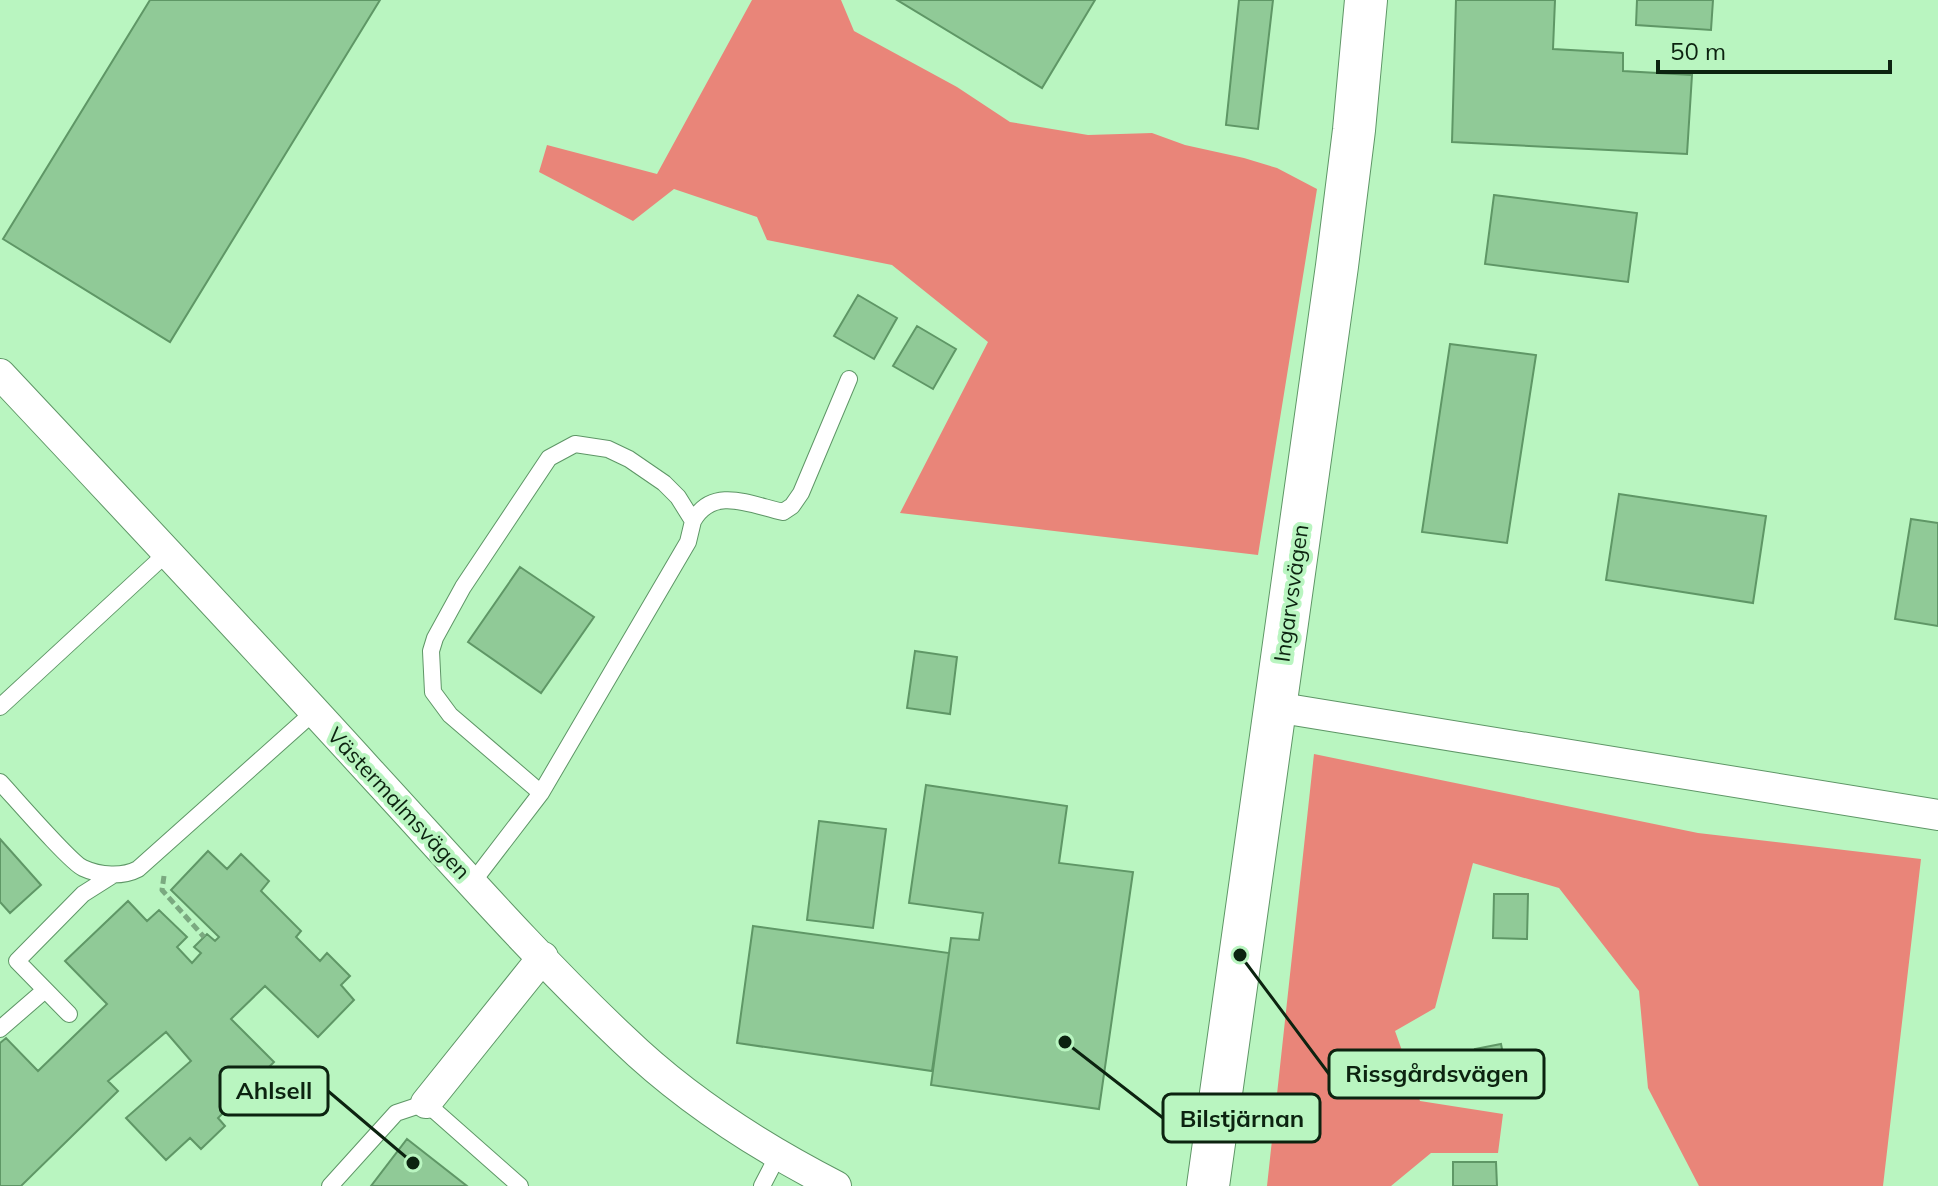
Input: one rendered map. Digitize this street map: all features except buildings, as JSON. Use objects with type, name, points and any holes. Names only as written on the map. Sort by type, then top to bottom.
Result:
[{"type":"street","name":"Ingarvsvägen","points":[[1208,1186],[1341,236],[1366,0]]},
{"type":"street","name":"Västermalmsvägen","points":[[0,374],[472,883],[624,1040],[667,1077],[778,1155],[836,1186]]},
{"type":"street","points":[[1275,707],[1938,815]]},
{"type":"street","points":[[426,1103],[543,957]]},
{"type":"lane","points":[[472,883],[541,793],[688,542],[700,508],[717,501],[741,501],[783,512],[792,506],[801,493],[849,379]]},
{"type":"lane","points":[[541,793],[450,715],[433,692],[431,651],[463,587],[549,458],[575,444],[608,449],[629,459],[664,483],[678,497],[693,521]]},
{"type":"lane","points":[[0,707],[168,552]]},
{"type":"lane","points":[[0,782],[81,868],[128,875],[315,711]]},
{"type":"lane","points":[[69,1014],[17,961],[83,894],[113,875]]},
{"type":"lane","points":[[0,1029],[45,990]]},
{"type":"lane","points":[[330,1186],[396,1113],[426,1103],[520,1186]]},
{"type":"lane","points":[[762,1186],[778,1155]]},
{"type":"path","points":[[167,843],[162,890],[204,937]]},
{"type":"shaded area","points":[[752,0],[841,0],[854,31],[957,87],[1010,122],[1088,135],[1152,133],[1185,145],[1277,168],[1317,189],[1258,555],[900,513],[988,342],[892,265],[767,240],[757,217],[674,189],[633,221],[539,172],[547,145],[657,174]]},
{"type":"shaded area","points":[[1314,754],[1698,833],[1921,859],[1883,1186],[1699,1186],[1648,1088],[1639,991],[1559,888],[1473,863],[1435,1008],[1395,1031],[1420,1101],[1503,1114],[1498,1153],[1431,1153],[1391,1186],[1267,1186]]},
{"type":"place","name":"Rissgårdsvägen","points":[[1240,955]]},
{"type":"place","name":"Bilstjärnan","points":[[1065,1042]]},
{"type":"place","name":"Ahlsell","points":[[413,1163]]}]
